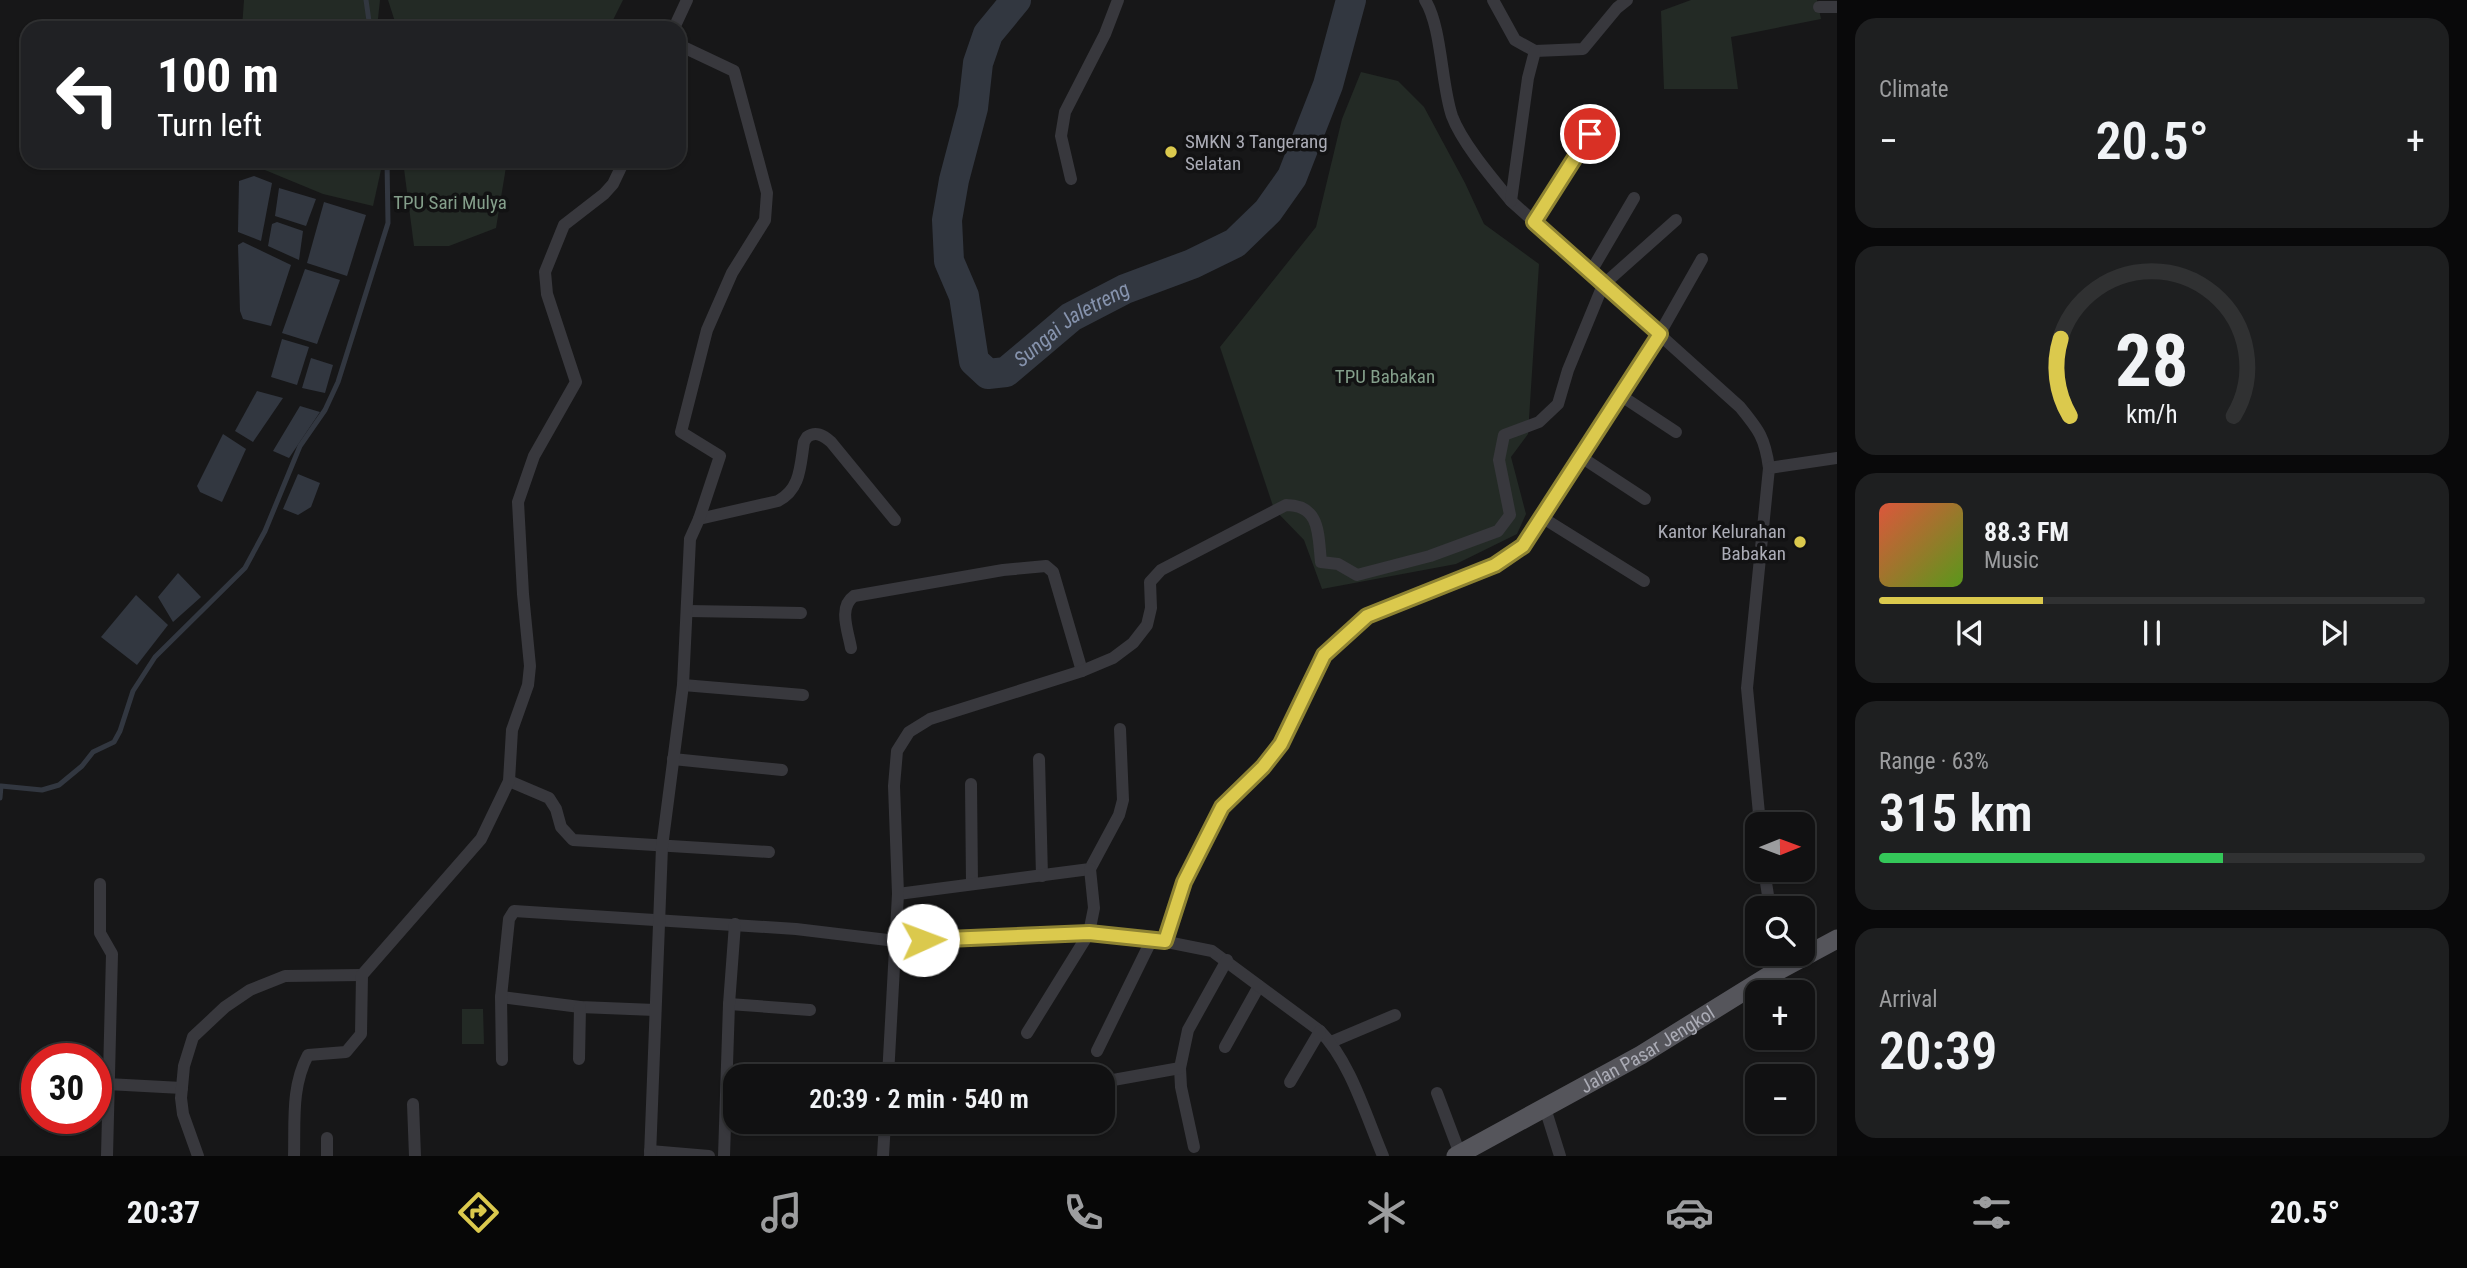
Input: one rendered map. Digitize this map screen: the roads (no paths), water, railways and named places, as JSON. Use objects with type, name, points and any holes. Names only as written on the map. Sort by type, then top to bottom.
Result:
[{"type":"main road","name":"Jalan Pasar Jengkol","points":[[1815,948],[1837,939]]},
{"type":"main road","name":"Jalan Pasar Jengkol","points":[[1458,1155],[1663,1043],[1772,966]]},
{"type":"street","points":[[677,21],[687,0]]},
{"type":"street","points":[[1071,179],[1061,136],[1065,112],[1105,34],[1118,0]]},
{"type":"street","points":[[1425,0],[1433,19],[1453,118],[1482,166],[1511,201],[1740,407],[1757,427],[1766,444],[1769,468],[1747,688],[1759,812]]},
{"type":"street","points":[[1493,0],[1515,40],[1535,51],[1583,49],[1627,0]]},
{"type":"street","points":[[1819,8],[1837,7]]},
{"type":"street","points":[[686,48],[734,71],[768,193],[765,220],[732,273],[707,330],[681,432],[720,456],[690,539],[683,685],[662,847],[650,1154],[709,1156]]},
{"type":"street","points":[[1511,201],[1528,78],[1535,51]]},
{"type":"street","points":[[1534,222],[1590,134]]},
{"type":"street","points":[[295,1156],[295,1095],[299,1072],[307,1055],[346,1052],[361,1034],[362,975],[481,839],[509,781],[512,730],[528,685],[530,666],[518,502],[534,456],[576,382],[547,294],[545,272],[564,225],[604,194],[613,184],[621,168]]},
{"type":"street","points":[[1590,273],[1634,198]]},
{"type":"street","points":[[889,1064],[898,894],[894,786],[897,751],[909,732],[930,719],[1083,671],[1113,658],[1133,643],[1151,617],[1150,582],[1161,570],[1286,505],[1303,507],[1311,514],[1317,526],[1321,562],[1338,564],[1357,575],[1430,556],[1498,531],[1510,515],[1499,460],[1504,435],[1539,422],[1558,404],[1568,370],[1603,285],[1676,220]]},
{"type":"street","points":[[1097,1051],[1158,940],[1222,807],[1263,767],[1281,744],[1324,655],[1367,616],[1495,565],[1523,546],[1660,334],[1702,259]]},
{"type":"street","points":[[1620,395],[1676,432]]},
{"type":"street","points":[[699,519],[778,501],[789,495],[797,482],[804,442],[807,437],[816,433],[831,442],[895,520]]},
{"type":"street","points":[[1581,457],[1645,499]]},
{"type":"street","points":[[1769,468],[1837,458]]},
{"type":"street","points":[[1543,518],[1644,581]]},
{"type":"street","points":[[851,648],[844,608],[854,596],[1003,570],[1046,566],[1053,572],[1083,671]]},
{"type":"street","points":[[688,611],[801,613]]},
{"type":"street","points":[[683,685],[803,695]]},
{"type":"street","points":[[1027,1034],[1089,933],[1094,908],[1090,869],[1119,815],[1123,800],[1120,729]]},
{"type":"street","points":[[673,759],[782,769]]},
{"type":"street","points":[[1040,759],[1042,876]]},
{"type":"street","points":[[509,781],[549,798],[556,809],[561,827],[573,840],[769,852]]},
{"type":"street","points":[[971,784],[972,884]]},
{"type":"street","points":[[898,894],[1090,869]]},
{"type":"street","points":[[100,884],[100,933],[111,954],[108,1043]]},
{"type":"street","points":[[502,1060],[500,997],[509,919],[513,911],[735,924],[896,940],[1089,933],[1158,940],[1204,948],[1227,960],[1320,1031],[1331,1042],[1355,1087],[1383,1156]]},
{"type":"street","points":[[731,1064],[729,1004],[735,924]]},
{"type":"street","points":[[1194,1147],[1181,1087],[1180,1068],[1188,1030],[1227,960]]},
{"type":"street","points":[[198,1156],[182,1110],[184,1066],[193,1037],[225,1007],[250,990],[292,974],[362,975]]},
{"type":"street","points":[[1225,1047],[1259,986]]},
{"type":"street","points":[[500,997],[580,1006],[655,1010]]},
{"type":"street","points":[[729,1004],[810,1010]]},
{"type":"street","points":[[579,1059],[580,1006]]},
{"type":"street","points":[[1331,1042],[1395,1015]]},
{"type":"street","points":[[1290,1082],[1320,1031]]},
{"type":"street","points":[[1115,1080],[1180,1068]]},
{"type":"street","points":[[112,1084],[182,1088]]},
{"type":"street","points":[[1437,1093],[1458,1155]]},
{"type":"street","points":[[413,1104],[415,1156]]},
{"type":"street","points":[[1545,1108],[1560,1156]]},
{"type":"street","points":[[107,1134],[107,1156]]},
{"type":"street","points":[[724,1156],[726,1134]]},
{"type":"street","points":[[883,1156],[884,1134]]},
{"type":"street","points":[[327,1138],[327,1156]]},
{"type":"waterway","points":[[366,0],[369,21]]},
{"type":"waterway","name":"Sungai Jaletreng","points":[[1016,0],[988,34],[978,63],[973,108],[954,180],[947,220],[949,261],[964,296],[974,361],[988,374],[1006,372],[1071,317],[1125,289],[1192,264],[1235,243],[1268,211],[1292,177],[1328,85],[1351,0]]},
{"type":"waterway","points":[[0,798],[1,786],[42,790],[59,785],[82,766],[93,752],[114,742],[133,691],[155,657],[245,568],[265,531],[300,446],[325,410],[338,382],[388,223],[387,168]]},
{"type":"place","name":"SMKN 3 Tangerang Selatan","points":[[1171,152]]},
{"type":"place","name":"Kantor Kelurahan Babakan","points":[[1800,542]]},
{"type":"park label","name":"TPU Sari Mulya","points":[[450,202]]},
{"type":"park label","name":"TPU Babakan","points":[[1385,376]]}]
